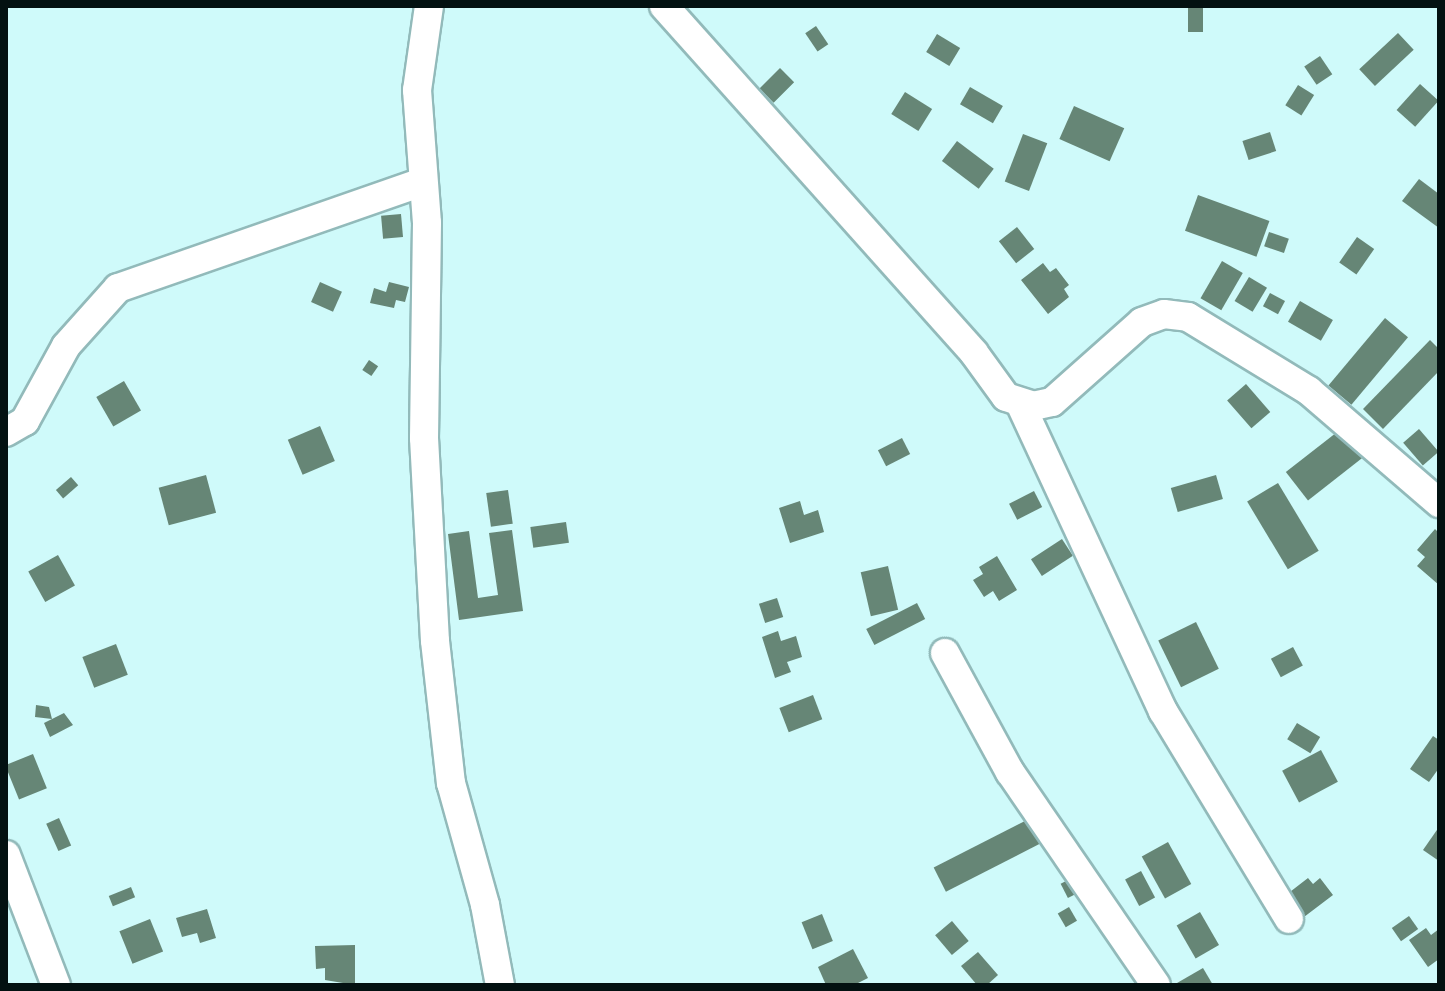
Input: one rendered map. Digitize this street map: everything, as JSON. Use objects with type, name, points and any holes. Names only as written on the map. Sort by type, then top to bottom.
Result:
[{"type":"street","points":[[429,6],[417,90],[428,354],[424,438],[435,641],[451,783],[485,905],[500,985]]},
{"type":"street","points":[[664,6],[974,353],[1006,397],[1020,403],[1052,402],[1142,322],[1164,314],[1188,317],[1309,391],[1439,503]]},
{"type":"street","points":[[6,432],[25,421],[48,388],[66,346],[118,288],[422,182]]},
{"type":"street","points":[[1020,403],[1163,711],[1289,919]]},
{"type":"street","points":[[945,653],[1010,772],[1156,985]]},
{"type":"street","points":[[6,855],[56,985]]},
{"type":"building","points":[[1188,6],[1203,6],[1203,32],[1188,32]]},
{"type":"building","points":[[816,26],[828,44],[818,52],[805,33]]},
{"type":"building","points":[[1398,33],[1414,50],[1375,86],[1359,69]]},
{"type":"building","points":[[937,34],[960,48],[949,66],[926,52]]},
{"type":"building","points":[[1320,56],[1332,74],[1317,85],[1304,67]]},
{"type":"building","points":[[780,68],[794,82],[774,103],[759,89]]},
{"type":"building","points":[[1420,84],[1439,101],[1415,127],[1397,110]]},
{"type":"building","points":[[1298,85],[1314,95],[1301,115],[1285,105]]},
{"type":"building","points":[[970,87],[1003,106],[993,123],[960,104]]},
{"type":"building","points":[[905,92],[932,109],[918,131],[891,114]]},
{"type":"building","points":[[1074,106],[1124,128],[1110,161],[1059,139]]},
{"type":"building","points":[[1270,132],[1276,151],[1249,160],[1242,141]]},
{"type":"building","points":[[1023,134],[1047,143],[1029,191],[1005,182]]},
{"type":"building","points":[[957,141],[994,169],[979,189],[942,161]]},
{"type":"building","points":[[1419,179],[1439,194],[1439,228],[1402,201]]},
{"type":"building","points":[[1198,195],[1269,221],[1256,257],[1185,231]]},
{"type":"building","points":[[401,214],[403,237],[383,239],[381,216]]},
{"type":"building","points":[[1017,227],[1034,249],[1016,263],[999,241]]},
{"type":"building","points":[[1269,232],[1289,239],[1284,253],[1264,246]]},
{"type":"building","points":[[1357,237],[1374,249],[1356,274],[1339,262]]},
{"type":"building","points":[[1222,261],[1243,273],[1221,310],[1200,298]]},
{"type":"building","points":[[1043,263],[1050,272],[1056,268],[1069,285],[1064,289],[1069,297],[1048,314],[1021,280]]},
{"type":"building","points":[[1249,277],[1267,288],[1253,312],[1235,301]]},
{"type":"building","points":[[320,282],[342,292],[333,312],[311,302]]},
{"type":"building","points":[[389,282],[409,287],[405,302],[396,300],[394,308],[370,303],[374,288],[386,292]]},
{"type":"building","points":[[1270,293],[1285,301],[1278,314],[1263,306]]},
{"type":"building","points":[[1300,301],[1333,320],[1321,341],[1288,322]]},
{"type":"building","points":[[1385,318],[1408,337],[1351,405],[1328,385]]},
{"type":"building","points":[[1430,340],[1439,349],[1439,371],[1383,429],[1363,409]]},
{"type":"building","points":[[369,360],[378,366],[371,376],[362,370]]},
{"type":"building","points":[[124,381],[141,410],[113,426],[96,397]]},
{"type":"building","points":[[1246,384],[1270,412],[1251,428],[1227,400]]},
{"type":"building","points":[[320,426],[335,461],[303,475],[288,440]]},
{"type":"building","points":[[1341,429],[1363,457],[1308,500],[1286,472]]},
{"type":"building","points":[[1419,429],[1439,452],[1423,465],[1403,443]]},
{"type":"building","points":[[902,438],[910,454],[886,466],[878,450]]},
{"type":"building","points":[[206,475],[216,513],[169,525],[159,488]]},
{"type":"building","points":[[1216,475],[1223,499],[1178,512],[1171,488]]},
{"type":"building","points":[[71,477],[78,485],[63,498],[56,490]]},
{"type":"building","points":[[1278,483],[1319,551],[1288,569],[1247,502]]},
{"type":"building","points":[[508,490],[513,524],[491,527],[486,493]]},
{"type":"building","points":[[1034,491],[1042,507],[1017,520],[1009,504]]},
{"type":"building","points":[[800,501],[804,515],[818,510],[824,532],[790,543],[779,508]]},
{"type":"building","points":[[566,522],[569,543],[533,548],[530,527]]},
{"type":"building","points":[[1435,529],[1439,533],[1439,585],[1417,566],[1425,557],[1417,550]]},
{"type":"building","points":[[512,530],[523,611],[459,620],[448,534],[469,531],[478,598],[498,595],[489,533]]},
{"type":"building","points":[[1062,539],[1073,556],[1042,576],[1031,559]]},
{"type":"building","points":[[58,555],[75,586],[45,602],[28,571]]},
{"type":"building","points":[[997,556],[1017,590],[999,601],[993,591],[984,597],[973,580],[983,574],[979,567]]},
{"type":"building","points":[[888,566],[898,610],[871,616],[861,572]]},
{"type":"building","points":[[777,598],[783,617],[765,623],[759,604]]},
{"type":"building","points":[[917,603],[925,619],[874,645],[866,629]]},
{"type":"building","points":[[1196,622],[1219,669],[1181,687],[1158,640]]},
{"type":"building","points":[[778,631],[781,641],[796,636],[802,657],[787,662],[791,672],[775,678],[762,637]]},
{"type":"building","points":[[116,644],[128,675],[94,688],[82,657]]},
{"type":"building","points":[[1293,647],[1303,666],[1281,677],[1271,659]]},
{"type":"building","points":[[813,695],[822,719],[789,732],[779,708]]},
{"type":"building","points":[[36,705],[49,707],[52,719],[35,717]]},
{"type":"building","points":[[64,713],[73,725],[50,737],[44,723]]},
{"type":"building","points":[[1297,723],[1320,737],[1310,753],[1287,739]]},
{"type":"building","points":[[1433,736],[1439,740],[1439,768],[1429,782],[1410,769]]},
{"type":"building","points":[[1321,750],[1338,782],[1299,802],[1282,771]]},
{"type":"building","points":[[33,754],[47,788],[19,800],[6,765]]},
{"type":"building","points":[[59,818],[71,845],[58,851],[46,824]]},
{"type":"building","points":[[1029,819],[1041,843],[946,892],[934,868]]},
{"type":"building","points":[[1439,827],[1439,861],[1423,850]]},
{"type":"building","points":[[1168,842],[1191,884],[1165,899],[1142,857]]},
{"type":"building","points":[[1141,871],[1155,897],[1139,906],[1125,879]]},
{"type":"building","points":[[1074,877],[1081,891],[1068,898],[1061,884]]},
{"type":"building","points":[[1308,878],[1313,884],[1320,878],[1333,895],[1304,917],[1286,895]]},
{"type":"building","points":[[131,887],[135,897],[113,906],[109,896]]},
{"type":"building","points":[[1069,907],[1077,921],[1066,927],[1058,913]]},
{"type":"building","points":[[207,909],[216,938],[200,943],[197,933],[182,937],[176,918]]},
{"type":"building","points":[[1200,912],[1219,945],[1196,958],[1177,925]]},
{"type":"building","points":[[822,914],[833,941],[812,949],[802,922]]},
{"type":"building","points":[[1409,916],[1418,929],[1401,941],[1392,928]]},
{"type":"building","points":[[150,919],[163,951],[133,964],[119,931]]},
{"type":"building","points":[[952,921],[969,941],[952,955],[935,935]]},
{"type":"building","points":[[1426,928],[1431,935],[1439,929],[1439,959],[1428,967],[1409,940]]},
{"type":"building","points":[[355,945],[355,985],[325,980],[325,968],[316,969],[315,946]]},
{"type":"building","points":[[853,949],[868,978],[854,985],[826,985],[818,967]]},
{"type":"building","points":[[978,952],[998,975],[987,985],[977,985],[961,966]]},
{"type":"building","points":[[1203,968],[1213,985],[1178,985],[1177,983]]}]
